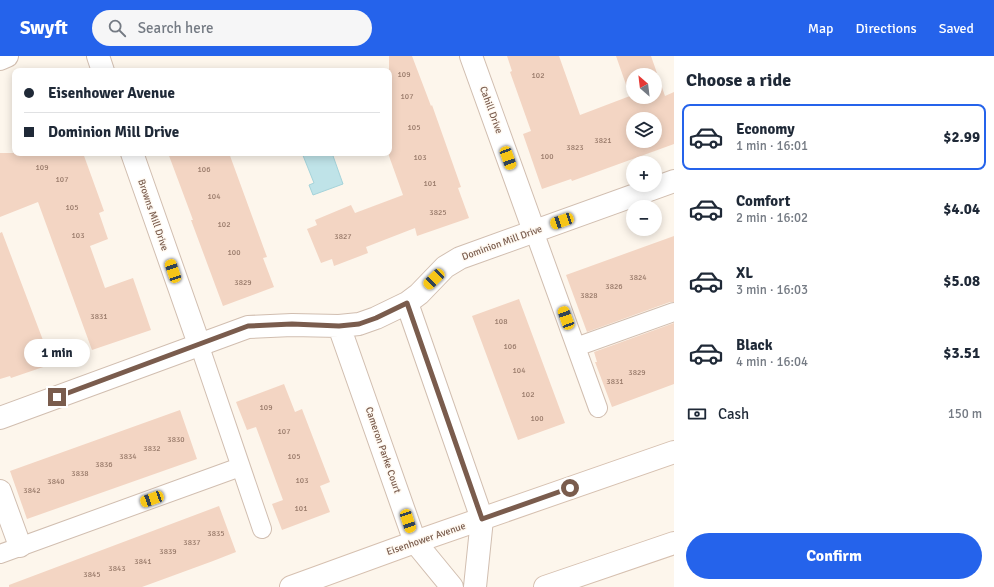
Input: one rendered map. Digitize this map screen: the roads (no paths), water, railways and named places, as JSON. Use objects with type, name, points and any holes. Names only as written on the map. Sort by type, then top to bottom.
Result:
[{"type":"street","points":[[0,59],[7,56]]},
{"type":"street","points":[[98,56],[102,68]]},
{"type":"street","name":"Cahill Drive","points":[[471,56],[534,231]]},
{"type":"street","name":"Browns Mill Drive","points":[[133,156],[199,344]]},
{"type":"street","name":"Dominion Mill Drive","points":[[0,418],[248,326],[292,324],[339,326],[359,324],[376,318],[407,303],[419,294],[445,267],[460,258],[674,181]]},
{"type":"street","points":[[407,303],[482,519],[475,587]]},
{"type":"street","name":"Cameron Parke Court","points":[[339,326],[415,542],[452,587]]},
{"type":"street","name":"Eisenhower Avenue","points":[[291,587],[415,542],[674,452]]},
{"type":"street","points":[[0,491],[10,550]]},
{"type":"street","points":[[545,587],[674,542]]},
{"type":"lane","points":[[534,231],[598,408]]},
{"type":"lane","points":[[576,347],[674,312]]},
{"type":"lane","points":[[199,344],[262,529]]},
{"type":"lane","points":[[10,550],[240,467]]},
{"type":"water","points":[[303,156],[333,156],[343,184],[313,195],[309,185],[314,183]]}]
